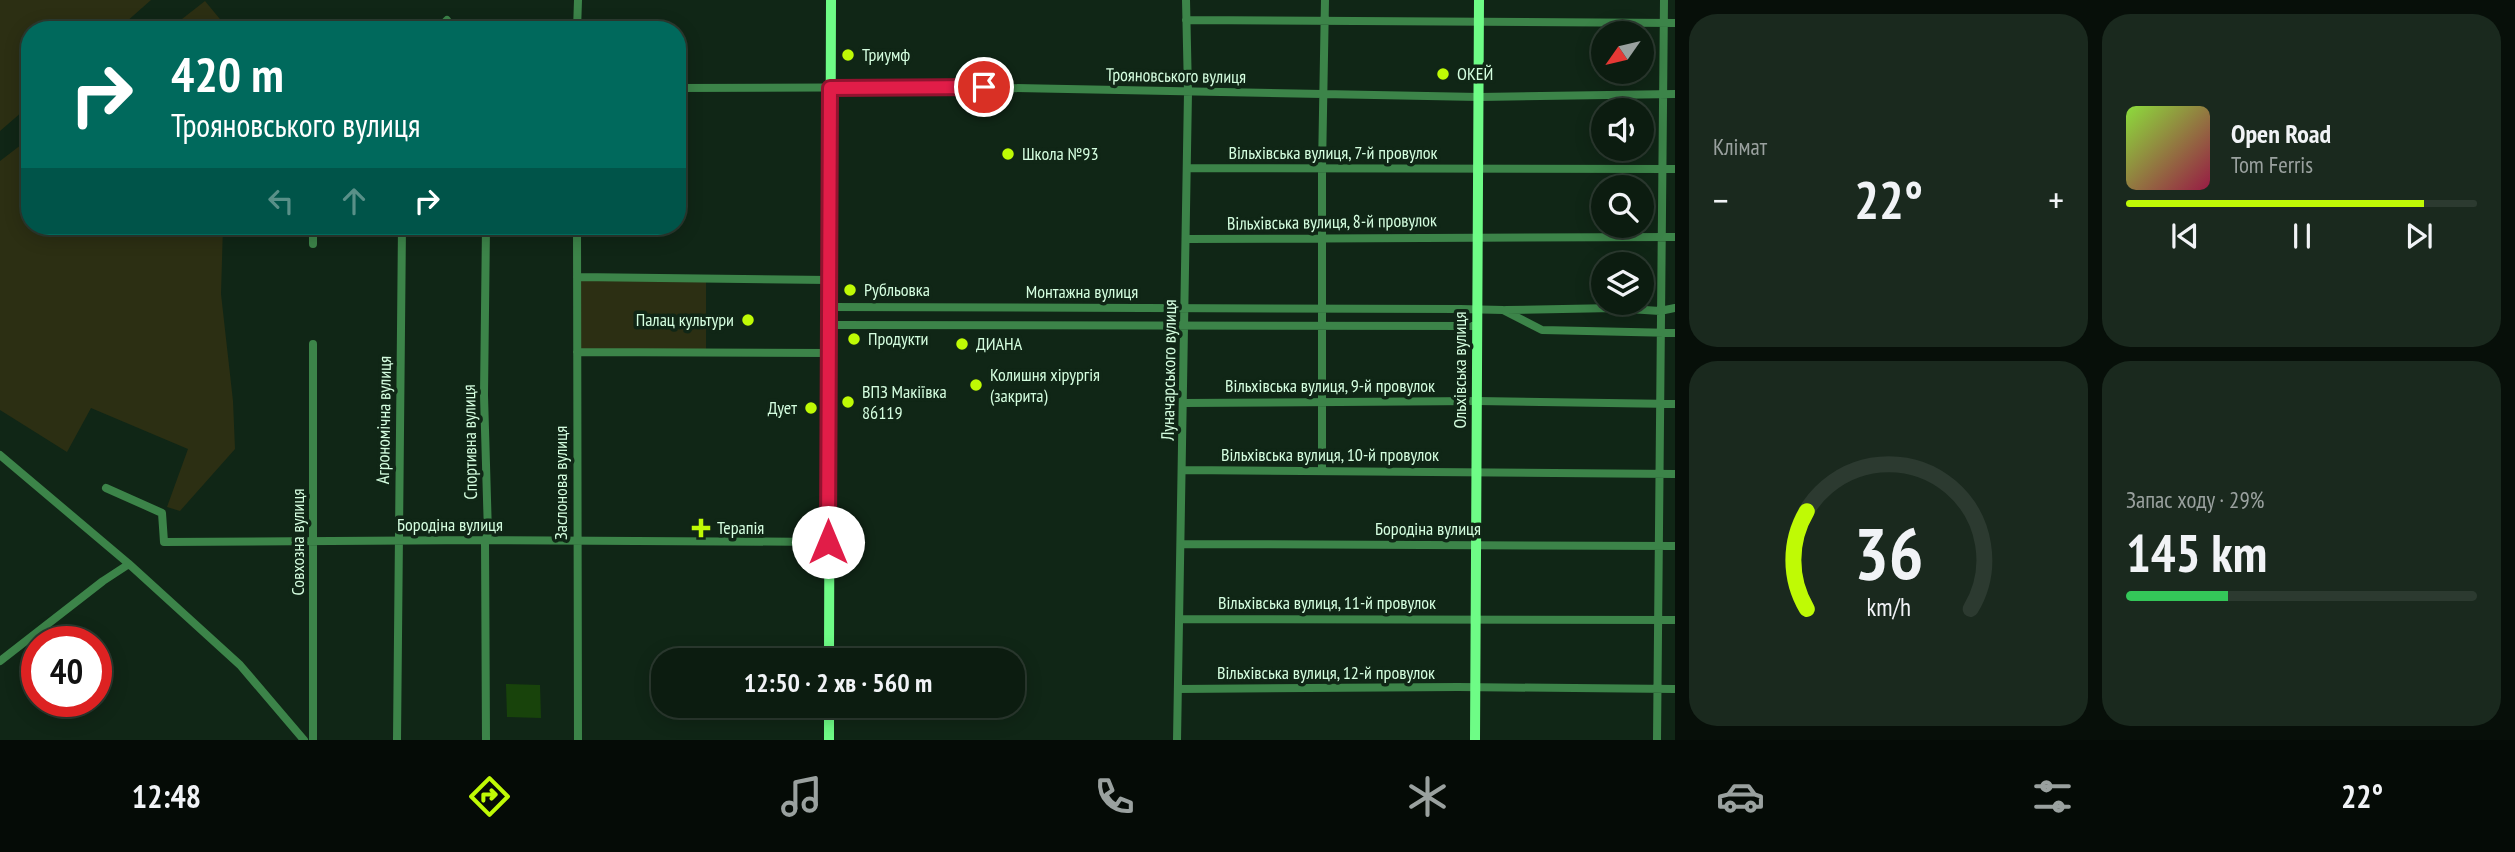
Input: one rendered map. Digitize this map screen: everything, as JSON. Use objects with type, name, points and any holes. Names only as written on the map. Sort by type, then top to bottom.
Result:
[{"type":"street","points":[[578,0],[578,21]]},
{"type":"street","points":[[828,648],[831,0]]},
{"type":"street","name":"Луначарського вулиця","points":[[1177,740],[1186,309],[1186,0]]},
{"type":"street","points":[[1322,471],[1325,0]]},
{"type":"street","name":"Ольхівська вулиця","points":[[1475,740],[1479,0]]},
{"type":"street","points":[[1657,740],[1664,0]]},
{"type":"street","points":[[1186,20],[1675,23]]},
{"type":"street","name":"Трояновського вулиця","points":[[686,88],[959,87],[1479,97],[1675,94]]},
{"type":"street","name":"Вільхівська вулиця, 7-й провулок","points":[[1187,168],[1675,169]]},
{"type":"street","points":[[313,235],[313,244]]},
{"type":"street","name":"Агрономічна вулиця","points":[[397,740],[402,235]]},
{"type":"street","name":"Спортивна вулиця","points":[[486,235],[486,740]]},
{"type":"street","name":"Заслонова вулиця","points":[[577,235],[578,740]]},
{"type":"street","name":"Вільхівська вулиця, 8-й провулок","points":[[1186,239],[1675,237]]},
{"type":"street","points":[[577,277],[830,280]]},
{"type":"street","name":"Монтажна вулиця","points":[[829,307],[1149,305],[1186,309],[1675,308]]},
{"type":"street","name":"Монтажна вулиця","points":[[1503,310],[1542,330],[1675,333]]},
{"type":"street","name":"Монтажна вулиця","points":[[829,326],[1478,326]]},
{"type":"street","name":"Совхозна вулиця","points":[[313,344],[313,740]]},
{"type":"street","points":[[577,352],[829,353]]},
{"type":"street","name":"Вільхівська вулиця, 9-й провулок","points":[[1184,403],[1477,401],[1675,404]]},
{"type":"street","points":[[0,455],[129,564],[240,664],[304,740]]},
{"type":"street","name":"Вільхівська вулиця, 10-й провулок","points":[[1182,470],[1675,474]]},
{"type":"street","name":"Бородіна вулиця","points":[[106,488],[162,513],[164,542],[828,542]]},
{"type":"street","name":"Бородіна вулиця","points":[[1181,544],[1675,546]]},
{"type":"street","points":[[0,661],[129,564]]},
{"type":"street","name":"Вільхівська вулиця, 11-й провулок","points":[[1179,619],[1675,620]]},
{"type":"street","name":"Вільхівська вулиця, 12-й провулок","points":[[1178,689],[1675,689]]},
{"type":"street","points":[[829,718],[829,740]]},
{"type":"shaded area","points":[[0,0],[151,0],[127,21],[21,21],[21,113],[0,131]]},
{"type":"shaded area","points":[[205,1],[222,21],[179,21]]},
{"type":"shaded area","points":[[21,145],[21,235],[223,235],[221,294],[233,401],[235,449],[180,511],[167,507],[188,449],[91,408],[67,452],[0,410],[0,161]]},
{"type":"shaded area","points":[[577,277],[706,279],[706,353],[577,352]]},
{"type":"shaded area","points":[[506,684],[540,685],[541,718],[507,717]]},
{"type":"place","name":"Триумф","points":[[848,55]]},
{"type":"place","name":"ОКЕЙ","points":[[1443,74]]},
{"type":"place","name":"Школа №93","points":[[1008,154]]},
{"type":"place","name":"Рубльовка","points":[[850,290]]},
{"type":"place","name":"Палац культури","points":[[748,320]]},
{"type":"place","name":"Продукти","points":[[854,339]]},
{"type":"place","name":"ДИАНА","points":[[962,344]]},
{"type":"place","name":"Колишня хірургія (закрита)","points":[[976,385]]},
{"type":"place","name":"ВПЗ Макіївка 86119","points":[[848,402]]},
{"type":"place","name":"Дует","points":[[811,408]]},
{"type":"place","name":"Терапія","points":[[701,528]]},
{"type":"route","points":[[828,542],[830,88],[984,87]]}]
